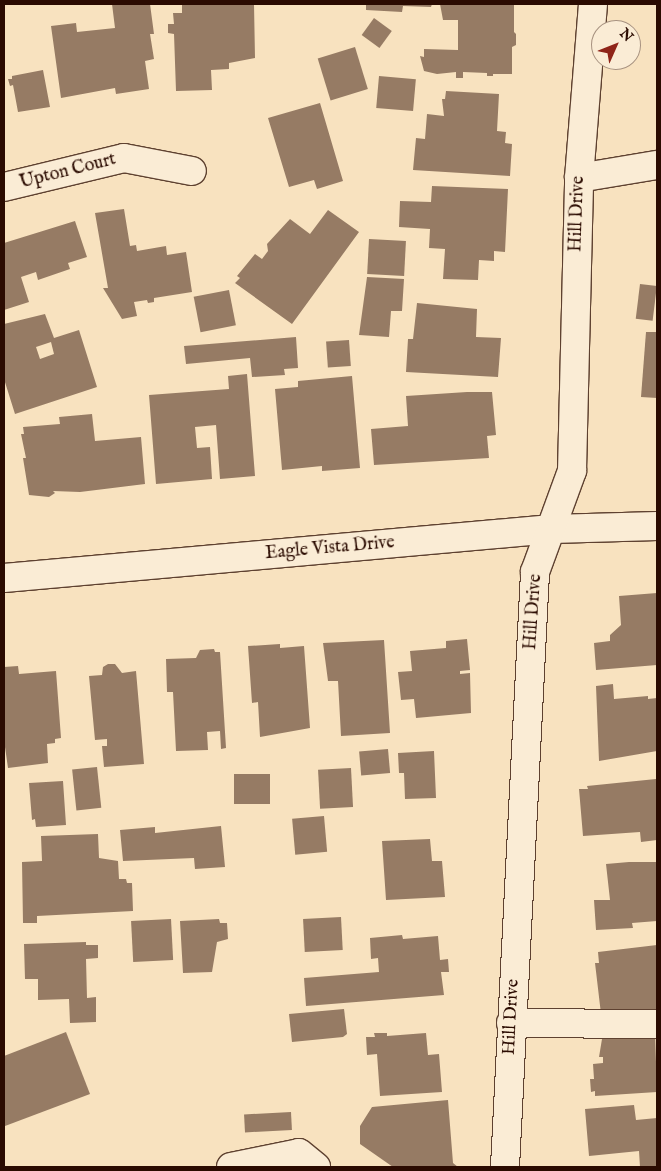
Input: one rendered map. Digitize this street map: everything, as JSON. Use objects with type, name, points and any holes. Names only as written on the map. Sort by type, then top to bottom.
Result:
[{"type":"street","name":"Hill Drive","points":[[505,1167],[535,572],[572,471],[579,178],[592,4]]},
{"type":"street","name":"Upton Court","points":[[4,187],[124,158],[192,171]]},
{"type":"street","points":[[579,178],[657,165]]},
{"type":"street","name":"Eagle Vista Drive","points":[[4,578],[552,529],[657,526]]},
{"type":"street","points":[[511,1024],[657,1024]]},
{"type":"street","points":[[231,1167],[299,1153],[316,1167]]},
{"type":"building","points":[[112,4],[150,4],[154,34],[150,34],[154,59],[145,61],[149,89],[116,94],[115,88],[61,98],[51,26],[76,23],[77,32],[115,28]]},
{"type":"building","points":[[254,4],[255,58],[229,63],[229,69],[211,70],[212,90],[176,91],[174,34],[168,33],[168,24],[174,24],[173,13],[182,13],[182,5]]},
{"type":"building","points":[[366,4],[432,4],[431,7],[403,6],[402,12],[366,10]]},
{"type":"building","points":[[440,4],[514,4],[516,45],[512,47],[512,74],[493,74],[493,76],[487,76],[487,73],[463,72],[463,78],[456,78],[456,72],[437,74],[424,71],[420,56],[424,57],[424,49],[458,50],[458,20],[443,20]]},
{"type":"building","points":[[374,18],[392,31],[379,48],[362,35]]},
{"type":"building","points":[[355,47],[368,89],[331,100],[318,58]]},
{"type":"building","points":[[43,70],[50,107],[18,112],[13,85],[10,86],[8,79],[12,79],[12,76]]},
{"type":"building","points":[[379,76],[416,79],[413,111],[376,108]]},
{"type":"building","points":[[446,91],[499,94],[497,131],[506,132],[505,143],[512,144],[510,176],[413,170],[416,138],[425,139],[427,114],[444,116],[442,99],[445,99]]},
{"type":"building","points":[[320,103],[343,181],[317,189],[314,180],[289,187],[268,118]]},
{"type":"building","points":[[432,186],[508,189],[505,252],[494,251],[494,261],[479,260],[478,280],[443,279],[445,249],[429,248],[430,229],[399,227],[400,201],[431,202]]},
{"type":"building","points":[[124,209],[130,246],[136,245],[137,251],[166,246],[167,255],[186,252],[192,292],[154,298],[154,302],[148,303],[147,300],[134,302],[137,316],[122,319],[103,288],[108,288],[95,213]]},
{"type":"building","points":[[328,210],[359,232],[292,324],[235,283],[240,278],[237,276],[255,254],[262,259],[268,251],[267,244],[290,219],[310,234]]},
{"type":"building","points":[[75,221],[87,257],[68,263],[70,269],[38,280],[36,272],[21,277],[29,302],[4,310],[4,243]]},
{"type":"building","points":[[369,239],[406,241],[404,276],[367,274]]},
{"type":"building","points":[[367,277],[404,279],[402,311],[391,311],[389,337],[359,335]]},
{"type":"building","points":[[640,284],[657,286],[653,321],[636,319]]},
{"type":"building","points":[[229,290],[236,325],[201,332],[194,297]]},
{"type":"building","points":[[417,303],[477,309],[476,337],[501,338],[498,377],[406,372],[408,339],[413,339]]},
{"type":"building","points":[[45,314],[54,338],[79,330],[97,387],[15,414],[4,379],[4,324]],"holes":[[[51,342],[54,354],[40,359],[36,347]]]},
{"type":"building","points":[[646,332],[657,332],[657,398],[641,397]]},
{"type":"building","points":[[296,337],[298,368],[284,369],[285,375],[252,377],[250,358],[186,364],[184,346]]},
{"type":"building","points":[[349,340],[351,366],[328,368],[326,342]]},
{"type":"building","points":[[247,374],[255,476],[220,479],[216,425],[195,427],[197,448],[210,447],[212,479],[156,484],[149,395],[229,389],[228,376]]},
{"type":"building","points":[[352,376],[360,468],[322,471],[322,466],[282,470],[275,389],[298,387],[298,381]]},
{"type":"building","points":[[492,392],[496,435],[487,436],[489,458],[374,465],[371,429],[408,426],[406,396]]},
{"type":"building","points":[[92,414],[95,441],[141,437],[145,484],[80,492],[53,491],[55,493],[49,497],[29,495],[23,458],[26,458],[21,434],[24,434],[23,427],[60,424],[59,417]]},
{"type":"building","points":[[657,593],[657,665],[596,670],[594,643],[610,641],[610,635],[621,625],[619,596]]},
{"type":"building","points":[[467,639],[470,670],[460,671],[460,674],[470,673],[471,713],[416,718],[414,699],[401,700],[398,672],[412,671],[410,651],[446,648],[446,641]]},
{"type":"building","points":[[384,640],[390,733],[341,736],[338,681],[328,681],[323,643]]},
{"type":"building","points":[[280,644],[280,648],[304,646],[310,728],[260,737],[258,702],[252,703],[248,646]]},
{"type":"building","points":[[214,649],[215,652],[220,652],[226,748],[221,749],[220,731],[207,732],[208,750],[176,751],[173,692],[167,692],[166,659],[196,658],[200,650]]},
{"type":"building","points":[[108,664],[115,664],[122,673],[136,671],[144,764],[104,767],[102,746],[107,746],[107,739],[95,740],[89,676],[102,675],[103,667]]},
{"type":"building","points":[[18,666],[19,674],[56,671],[61,738],[55,739],[55,743],[47,744],[48,763],[8,768],[4,740],[4,667]]},
{"type":"building","points":[[613,684],[614,699],[648,696],[648,699],[657,698],[657,751],[599,761],[596,686]]},
{"type":"building","points":[[388,749],[390,773],[361,775],[359,752]]},
{"type":"building","points":[[434,751],[436,798],[405,799],[404,773],[399,773],[398,753]]},
{"type":"building","points":[[97,767],[101,808],[76,810],[72,770]]},
{"type":"building","points":[[351,768],[353,807],[320,809],[318,770]]},
{"type":"building","points":[[234,774],[270,774],[270,804],[234,804]]},
{"type":"building","points":[[656,779],[657,840],[641,842],[640,832],[583,836],[579,789],[588,789],[587,786]]},
{"type":"building","points":[[63,781],[66,825],[36,827],[35,819],[32,820],[29,783]]},
{"type":"building","points":[[324,816],[327,852],[295,855],[292,819]]},
{"type":"building","points":[[221,826],[225,867],[195,869],[194,858],[123,861],[120,830],[155,827],[155,833]]},
{"type":"building","points":[[98,834],[99,858],[118,861],[119,879],[126,879],[127,883],[132,883],[133,911],[37,916],[37,923],[23,923],[22,862],[42,861],[41,836]]},
{"type":"building","points":[[430,839],[432,861],[442,861],[445,897],[386,900],[382,841]]},
{"type":"building","points":[[657,862],[657,921],[632,923],[633,928],[596,930],[594,900],[610,900],[606,864]]},
{"type":"building","points":[[341,917],[343,950],[305,952],[303,919]]},
{"type":"building","points":[[171,919],[173,960],[133,962],[131,921]]},
{"type":"building","points":[[219,919],[220,923],[227,923],[228,939],[217,942],[212,972],[183,973],[180,921]]},
{"type":"building","points":[[402,935],[403,939],[438,936],[440,960],[448,959],[449,972],[441,972],[444,995],[306,1006],[304,978],[379,972],[378,958],[371,959],[370,938]]},
{"type":"building","points":[[86,942],[86,945],[98,945],[98,958],[86,959],[87,998],[96,997],[96,1022],[70,1023],[69,999],[38,1000],[38,979],[25,979],[24,944]]},
{"type":"building","points":[[657,945],[657,1010],[601,1014],[595,963],[599,963],[598,952]]},
{"type":"building","points":[[344,1009],[347,1034],[343,1037],[292,1042],[289,1014]]},
{"type":"building","points":[[66,1032],[90,1094],[5,1126],[4,1056]]},
{"type":"building","points":[[655,1032],[657,1092],[595,1096],[595,1091],[591,1092],[590,1079],[594,1079],[593,1064],[603,1063],[603,1057],[599,1057],[602,1039]]},
{"type":"building","points":[[374,1033],[387,1033],[387,1036],[426,1033],[428,1055],[439,1054],[442,1092],[380,1096],[377,1054],[367,1055],[366,1037],[375,1037]]},
{"type":"building","points":[[448,1100],[453,1163],[458,1167],[393,1167],[360,1144],[360,1126],[372,1107]]},
{"type":"building","points":[[634,1105],[636,1120],[657,1118],[657,1167],[640,1167],[639,1151],[589,1156],[585,1109]]},
{"type":"building","points":[[291,1112],[292,1130],[245,1132],[244,1114]]}]
